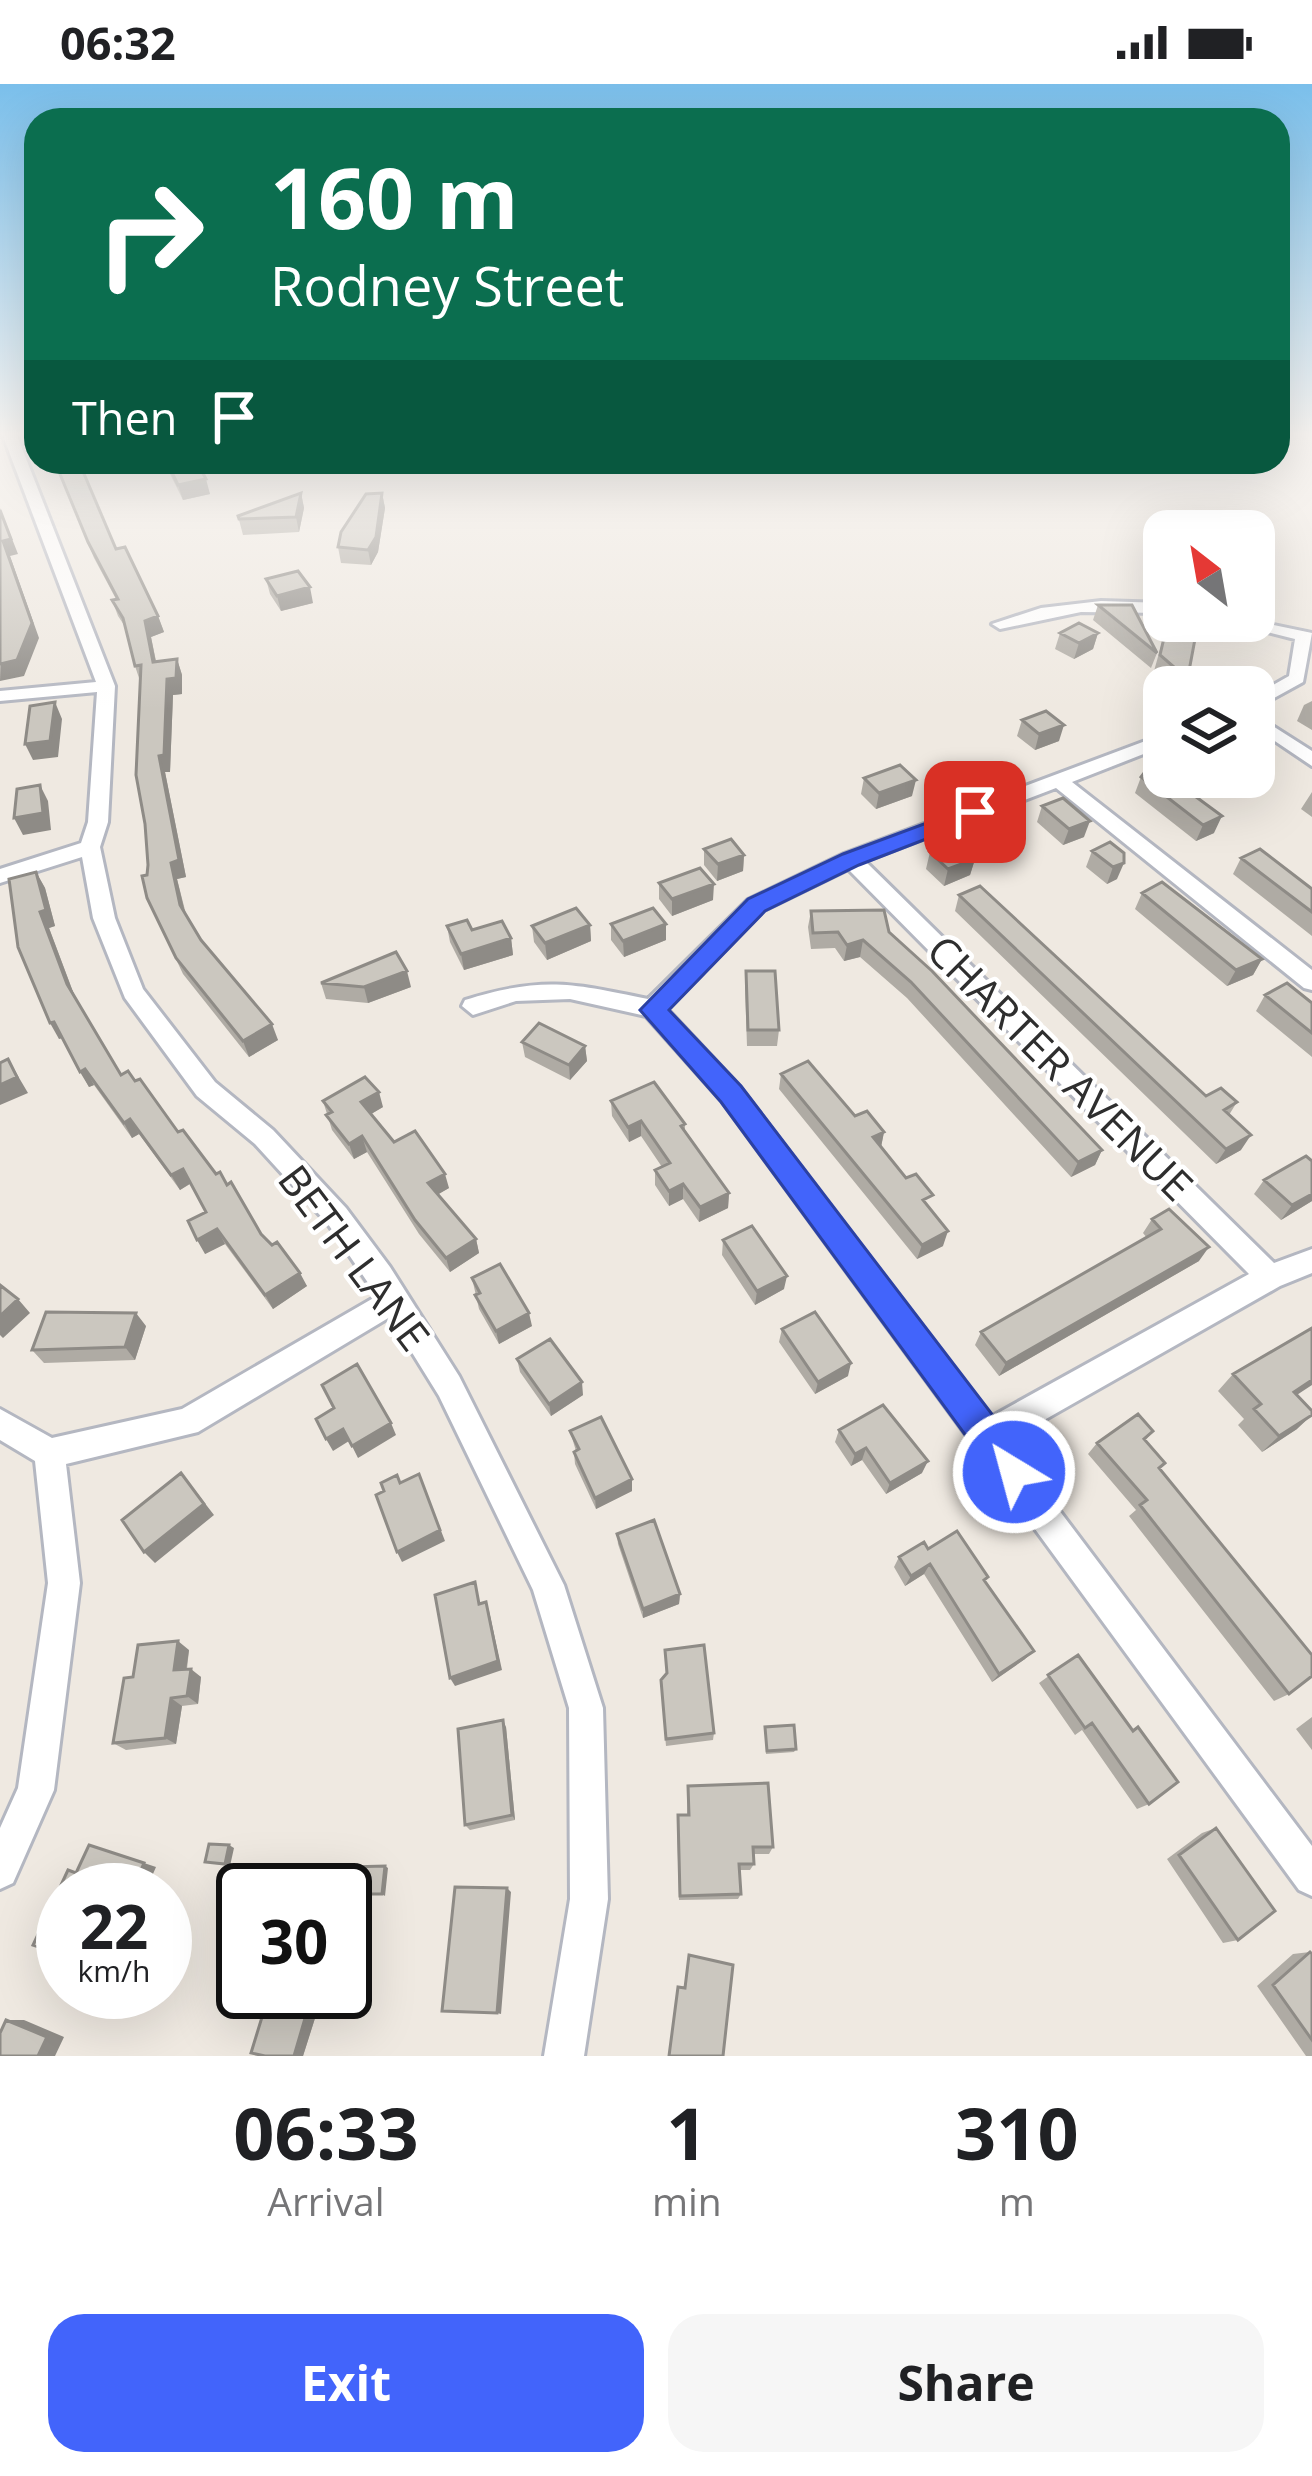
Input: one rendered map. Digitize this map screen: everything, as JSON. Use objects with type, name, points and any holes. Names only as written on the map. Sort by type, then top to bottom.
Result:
[{"type":"street","name":"BETH LANE","points":[[44,525],[106,686],[98,822],[90,848],[104,918],[133,992],[206,1089],[264,1137],[337,1216],[395,1300],[468,1421],[548,1585],[586,1708],[589,1899],[564,2056]]},
{"type":"street","points":[[1000,624],[1045,610],[1102,603],[1143,606]]},
{"type":"street","points":[[1275,631],[1308,638],[1298,678],[1275,692]]},
{"type":"street","points":[[0,696],[106,686]]},
{"type":"street","points":[[1275,734],[1312,760]]},
{"type":"street","points":[[653,1010],[756,905],[851,859],[1143,748]]},
{"type":"street","points":[[1058,780],[1312,982]]},
{"type":"street","points":[[0,876],[90,848]]},
{"type":"street","name":"CHARTER AVENUE","points":[[851,859],[1270,1277]]},
{"type":"street","points":[[472,1006],[516,993],[570,991],[653,1010],[731,1094],[1312,1877]]},
{"type":"street","points":[[987,1436],[1270,1277],[1312,1261]]},
{"type":"street","points":[[0,1424],[49,1453],[187,1422],[395,1300]]},
{"type":"street","points":[[0,1870],[36,1790],[64,1582],[49,1453]]},
{"type":"building","points":[[0,525],[6,525],[11,539],[3,541],[32,623],[17,660],[0,664]]},
{"type":"building","points":[[81,525],[106,525],[116,549],[125,547],[158,616],[145,621],[153,662],[177,659],[176,678],[167,679],[164,755],[159,756],[179,860],[171,863],[180,905],[201,940],[272,1024],[243,1041],[176,958],[147,898],[142,876],[147,875],[148,865],[145,824],[136,775],[141,665],[135,666],[123,618],[112,600],[118,599]]},
{"type":"building","points":[[346,525],[378,525],[368,550],[338,547]]},
{"type":"building","points":[[298,571],[310,587],[277,596],[266,579]]},
{"type":"building","points":[[1098,605],[1132,605],[1143,626],[1143,642]]},
{"type":"building","points":[[1079,623],[1098,633],[1079,643],[1060,633]]},
{"type":"building","points":[[1163,642],[1194,642],[1190,666],[1173,666],[1160,655]]},
{"type":"building","points":[[55,702],[50,741],[25,744],[30,706]]},
{"type":"building","points":[[1046,711],[1064,725],[1039,734],[1022,720]]},
{"type":"building","points":[[900,765],[916,780],[879,793],[864,778]]},
{"type":"building","points":[[40,785],[43,813],[14,818],[17,789]]},
{"type":"building","points":[[1063,798],[1090,821],[1069,829],[1042,806]]},
{"type":"building","points":[[1168,798],[1198,798],[1222,816],[1203,825]]},
{"type":"building","points":[[731,839],[744,855],[718,864],[704,849]]},
{"type":"building","points":[[956,842],[975,859],[948,869],[930,852]]},
{"type":"building","points":[[1110,842],[1124,853],[1124,863],[1113,867],[1092,851]]},
{"type":"building","points":[[1260,849],[1312,889],[1312,912],[1241,858]]},
{"type":"building","points":[[700,868],[714,884],[672,899],[659,883]]},
{"type":"building","points":[[36,872],[46,910],[40,912],[67,984],[121,1075],[128,1071],[135,1081],[140,1079],[178,1132],[183,1130],[227,1185],[231,1182],[261,1234],[272,1245],[277,1242],[300,1273],[265,1295],[217,1229],[197,1240],[188,1221],[206,1212],[183,1169],[171,1175],[130,1119],[124,1123],[85,1069],[80,1072],[54,1022],[50,1023],[18,947],[9,879]]},
{"type":"building","points":[[1162,882],[1262,959],[1236,970],[1142,893]]},
{"type":"building","points":[[980,886],[1206,1096],[1221,1088],[1237,1102],[1224,1110],[1251,1135],[1226,1149],[959,895]]},
{"type":"building","points":[[576,908],[590,925],[545,943],[532,926]]},
{"type":"building","points":[[653,908],[666,924],[623,941],[611,924]]},
{"type":"building","points":[[884,910],[889,932],[1102,1150],[1078,1162],[911,982],[863,940],[847,945],[838,932],[813,933],[811,911]]},
{"type":"building","points":[[467,920],[472,930],[502,921],[511,938],[461,954],[447,926]]},
{"type":"building","points":[[396,952],[407,971],[364,987],[321,983]]},
{"type":"building","points":[[746,971],[775,971],[779,1030],[748,1030]]},
{"type":"building","points":[[1287,983],[1312,1003],[1312,1033],[1265,995]]},
{"type":"building","points":[[539,1023],[585,1046],[569,1065],[522,1042]]},
{"type":"building","points":[[8,1059],[17,1077],[0,1085],[0,1063]]},
{"type":"building","points":[[808,1061],[855,1116],[867,1111],[884,1132],[873,1137],[906,1178],[916,1174],[933,1195],[923,1200],[948,1231],[922,1245],[781,1074]]},
{"type":"building","points":[[365,1077],[379,1092],[361,1102],[394,1142],[415,1131],[445,1174],[428,1183],[476,1239],[446,1258],[415,1220],[362,1136],[349,1144],[326,1115],[332,1112],[323,1101]]},
{"type":"building","points":[[654,1082],[729,1193],[700,1207],[683,1184],[669,1191],[655,1170],[670,1163],[641,1121],[628,1127],[611,1101]]},
{"type":"building","points":[[1306,1156],[1312,1161],[1312,1194],[1292,1205],[1264,1180]]},
{"type":"building","points":[[1169,1209],[1209,1247],[1006,1363],[981,1332],[1161,1229],[1152,1219]]},
{"type":"building","points":[[752,1226],[787,1276],[757,1291],[723,1240]]},
{"type":"building","points":[[500,1264],[529,1313],[496,1331],[475,1295],[480,1293],[472,1278]]},
{"type":"building","points":[[0,1285],[18,1299],[0,1316]]},
{"type":"building","points":[[46,1312],[136,1313],[125,1347],[32,1350]]},
{"type":"building","points":[[815,1312],[851,1363],[818,1382],[782,1329]]},
{"type":"building","points":[[1312,1328],[1312,1380],[1294,1392],[1312,1415],[1279,1436],[1254,1409],[1261,1404],[1233,1374]]},
{"type":"building","points":[[550,1339],[582,1382],[549,1404],[517,1359]]},
{"type":"building","points":[[357,1364],[391,1423],[352,1446],[343,1429],[326,1439],[316,1419],[334,1408],[322,1385]]},
{"type":"building","points":[[883,1405],[928,1461],[890,1483],[866,1448],[855,1454],[839,1430]]},
{"type":"building","points":[[1138,1414],[1153,1431],[1144,1439],[1165,1463],[1159,1468],[1312,1655],[1312,1676],[1289,1694],[1140,1505],[1147,1500],[1097,1443]]},
{"type":"building","points":[[601,1417],[632,1479],[595,1498],[570,1431]]},
{"type":"building","points":[[181,1473],[204,1504],[144,1552],[122,1520]]},
{"type":"building","points":[[419,1474],[440,1530],[397,1552],[376,1495],[384,1491],[381,1483],[397,1475],[400,1483]]},
{"type":"building","points":[[654,1520],[680,1594],[643,1609],[617,1534]]},
{"type":"building","points":[[957,1531],[988,1577],[984,1580],[1034,1651],[999,1674],[930,1564],[911,1576],[899,1557],[924,1542],[928,1549]]},
{"type":"building","points":[[475,1582],[479,1604],[486,1602],[498,1661],[450,1678],[435,1595]]},
{"type":"building","points":[[178,1641],[174,1670],[191,1669],[187,1696],[171,1698],[165,1738],[113,1743],[124,1678],[133,1677],[138,1645]]},
{"type":"building","points":[[704,1645],[714,1733],[666,1739],[661,1680],[667,1673],[665,1650]]},
{"type":"building","points":[[1078,1655],[1133,1731],[1138,1727],[1178,1782],[1149,1804],[1092,1723],[1085,1728],[1048,1675]]},
{"type":"building","points":[[503,1720],[512,1815],[465,1825],[458,1729]]},
{"type":"building","points":[[794,1725],[796,1749],[767,1751],[765,1727]]},
{"type":"building","points":[[768,1783],[773,1847],[753,1847],[754,1864],[739,1864],[741,1894],[680,1896],[678,1815],[689,1815],[688,1786]]},
{"type":"building","points":[[1216,1828],[1275,1911],[1238,1940],[1179,1855]]},
{"type":"building","points":[[209,1844],[229,1845],[225,1863],[205,1862]]},
{"type":"building","points":[[89,1845],[144,1863],[81,1863]]},
{"type":"building","points":[[372,1866],[385,1866],[382,1894],[372,1894]]},
{"type":"building","points":[[455,1887],[507,1888],[497,2013],[442,2011]]},
{"type":"building","points":[[1312,1954],[1312,2040],[1273,1985]]},
{"type":"building","points":[[689,1955],[733,1965],[723,2056],[669,2056],[678,1987],[685,1988]]},
{"type":"building","points":[[261,2019],[305,2019],[294,2056],[251,2053]]},
{"type":"building","points":[[6,2020],[47,2037],[38,2056],[0,2056],[0,2033]]},
{"type":"route","points":[[975,812],[851,859],[756,905],[653,1010],[731,1094],[1014,1472]]}]
